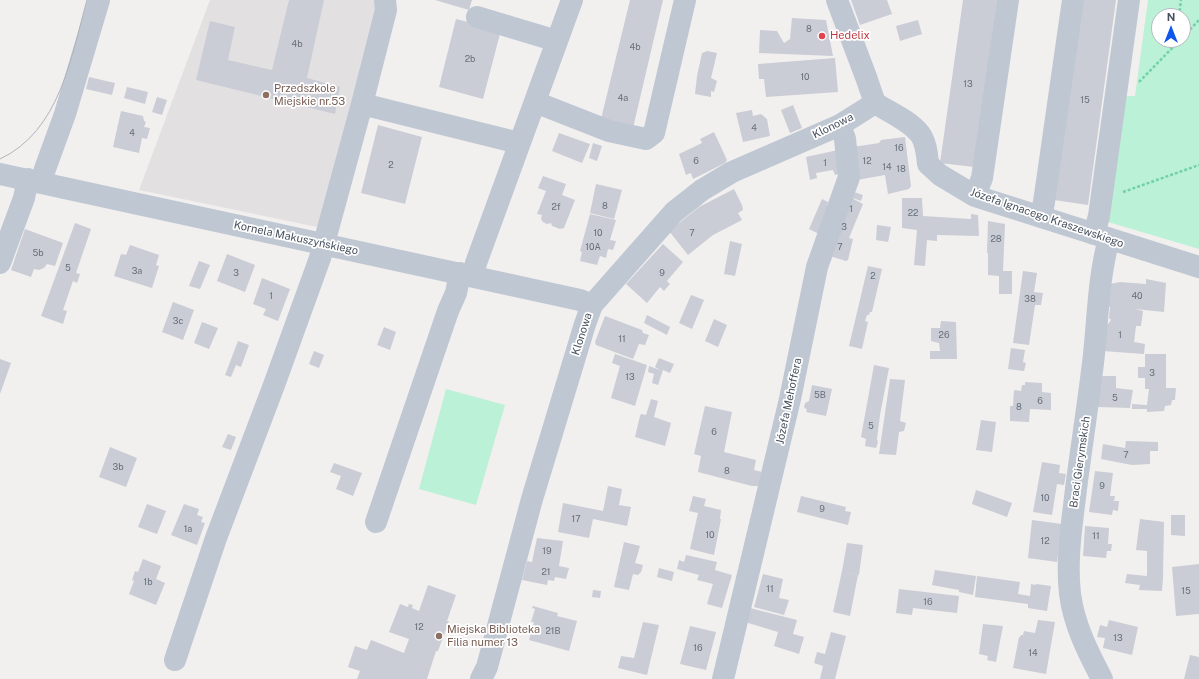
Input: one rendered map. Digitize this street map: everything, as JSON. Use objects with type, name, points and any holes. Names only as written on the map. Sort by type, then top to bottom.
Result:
[{"type":"street","points":[[0,263],[24,198],[45,169],[65,114],[100,0]]},
{"type":"street","points":[[175,660],[216,538],[277,378],[324,244],[386,10],[384,0]]},
{"type":"street","points":[[376,522],[448,311],[466,274],[476,263],[572,0]]},
{"type":"street","points":[[535,102],[609,132],[646,139],[654,133],[686,0]]},
{"type":"street","points":[[837,0],[875,103]]},
{"type":"street","points":[[975,196],[982,178],[1008,0]]},
{"type":"street","points":[[1041,217],[1073,0]]},
{"type":"street","name":"Braci Gierymskich","points":[[1102,679],[1081,635],[1073,612],[1068,562],[1104,259],[1099,216],[1129,0]]},
{"type":"street","points":[[477,17],[558,41]]},
{"type":"street","name":"Klonowa","points":[[481,679],[487,667],[534,491],[592,305],[674,212],[702,190],[732,172],[840,126],[875,103]]},
{"type":"street","name":"Józefa Ignacego Kraszewskiego","points":[[875,103],[908,123],[920,134],[926,148],[928,164],[940,175],[975,196],[1199,267]]},
{"type":"street","points":[[362,104],[519,143]]},
{"type":"street","name":"Józefa Mehoffera","points":[[723,679],[790,399],[817,266],[849,178],[845,139],[840,126]]},
{"type":"street","name":"Kornela Makuszyńskiego","points":[[0,174],[466,274],[580,300],[592,305]]},
{"type":"path","points":[[1191,28],[1199,20]]},
{"type":"path","points":[[1114,108],[1172,48]]},
{"type":"path","points":[[1102,199],[1199,165]]},
{"type":"shaded area","name":"Przedszkole Miejskie nr.53","points":[[210,0],[382,0],[322,228],[139,190]]},
{"type":"green space","points":[[1148,0],[1199,0],[1199,249],[1108,222],[1124,96],[1135,96]]},
{"type":"green space","points":[[446,389],[505,405],[476,505],[419,489]]},
{"type":"building","points":[[289,0],[324,0],[307,78],[340,87],[335,114],[196,80],[210,21],[235,27],[228,60],[272,70]]},
{"type":"building","points":[[435,0],[472,0],[469,10]]},
{"type":"building","points":[[630,0],[663,0],[633,128],[601,119]]},
{"type":"building","points":[[851,0],[887,0],[892,14],[860,25]]},
{"type":"building","points":[[963,0],[997,0],[974,167],[940,163]]},
{"type":"building","points":[[1082,0],[1116,0],[1088,205],[1054,200]]},
{"type":"building","points":[[792,18],[826,20],[833,56],[759,53],[760,30],[777,31],[784,43],[790,39]]},
{"type":"building","points":[[456,19],[501,30],[483,99],[439,87]]},
{"type":"building","points":[[918,20],[922,34],[900,41],[896,26]]},
{"type":"building","points":[[707,51],[717,53],[711,78],[717,81],[714,92],[711,91],[711,97],[695,94],[702,53]]},
{"type":"building","points":[[835,58],[838,92],[766,97],[764,79],[759,79],[758,64]]},
{"type":"building","points":[[89,77],[115,83],[112,95],[86,89]]},
{"type":"building","points":[[127,87],[148,92],[145,104],[124,98]]},
{"type":"building","points":[[157,97],[167,100],[162,115],[152,112]]},
{"type":"building","points":[[793,105],[802,128],[790,133],[781,110]]},
{"type":"building","points":[[752,110],[753,116],[761,114],[767,119],[770,136],[743,142],[736,113]]},
{"type":"building","points":[[121,111],[143,116],[144,121],[146,122],[144,127],[150,128],[147,139],[142,138],[139,153],[113,147]]},
{"type":"building","points":[[378,125],[422,137],[405,204],[361,193]]},
{"type":"building","points":[[714,132],[727,160],[725,163],[693,179],[691,173],[686,175],[679,154],[702,143],[700,139]]},
{"type":"building","points":[[559,133],[590,144],[582,163],[552,151]]},
{"type":"building","points":[[905,137],[911,186],[909,189],[888,194],[885,175],[857,180],[853,147],[879,143],[881,140]]},
{"type":"building","points":[[593,143],[602,146],[597,161],[589,158]]},
{"type":"building","points":[[838,150],[844,173],[835,175],[833,170],[816,173],[817,178],[810,180],[806,157]]},
{"type":"building","points":[[543,176],[566,184],[562,195],[575,200],[564,228],[560,229],[552,226],[551,223],[547,224],[543,222],[541,219],[542,215],[537,214],[546,191],[538,188]]},
{"type":"building","points":[[596,184],[622,190],[614,219],[590,213]]},
{"type":"building","points":[[734,189],[742,205],[743,210],[738,213],[742,220],[713,235],[688,255],[669,231],[699,207]]},
{"type":"building","points":[[851,191],[863,195],[861,201],[850,197],[863,204],[849,238],[853,239],[848,260],[846,261],[826,255]]},
{"type":"building","points":[[902,198],[922,198],[923,216],[971,219],[971,214],[978,215],[979,236],[937,235],[937,241],[927,240],[925,266],[914,265],[917,230],[902,228]]},
{"type":"building","points":[[822,199],[828,202],[827,206],[830,208],[819,234],[809,229]]},
{"type":"building","points":[[590,214],[616,220],[610,240],[616,241],[613,250],[608,249],[606,258],[600,256],[597,265],[580,261],[582,252],[580,251]]},
{"type":"building","points":[[988,221],[1005,224],[1003,271],[1012,271],[1012,294],[999,294],[999,276],[988,275]]},
{"type":"building","points":[[75,223],[91,229],[76,273],[80,274],[77,283],[73,281],[63,310],[67,311],[63,324],[41,316]]},
{"type":"building","points":[[877,225],[891,227],[888,242],[876,240]]},
{"type":"building","points":[[25,229],[63,243],[55,266],[47,264],[44,268],[39,270],[34,269],[31,277],[11,270]]},
{"type":"building","points":[[730,241],[742,244],[735,276],[724,274]]},
{"type":"building","points":[[663,244],[683,262],[667,281],[670,284],[664,291],[660,287],[647,303],[626,284]]},
{"type":"building","points":[[130,245],[159,255],[156,265],[159,266],[152,288],[114,276],[121,254],[126,255]]},
{"type":"building","points":[[227,254],[255,265],[245,292],[217,281]]},
{"type":"building","points":[[199,261],[210,265],[200,289],[189,286]]},
{"type":"building","points":[[868,266],[882,269],[872,312],[867,315],[865,321],[868,322],[862,349],[849,346]]},
{"type":"building","points":[[1023,271],[1037,273],[1034,292],[1043,293],[1041,305],[1035,305],[1029,345],[1013,343]]},
{"type":"building","points":[[262,278],[290,289],[278,321],[263,315],[266,309],[253,304]]},
{"type":"building","points":[[1146,279],[1166,283],[1164,312],[1135,309],[1143,311],[1141,326],[1136,326],[1134,342],[1145,344],[1144,354],[1103,351],[1105,328],[1111,320],[1109,318],[1110,307],[1108,307],[1110,284],[1120,282],[1146,284]]},
{"type":"building","points":[[691,295],[704,300],[692,329],[679,323]]},
{"type":"building","points":[[173,302],[194,310],[183,340],[162,332]]},
{"type":"building","points":[[647,315],[670,327],[667,335],[644,323]]},
{"type":"building","points":[[605,316],[642,330],[643,333],[649,335],[645,345],[639,344],[633,359],[596,345],[595,342]]},
{"type":"building","points":[[714,319],[727,325],[718,347],[705,341]]},
{"type":"building","points":[[941,321],[956,322],[957,359],[930,359],[930,351],[940,351],[939,343],[931,341],[931,328],[940,328]]},
{"type":"building","points":[[202,322],[218,328],[209,349],[194,343]]},
{"type":"building","points":[[384,327],[396,332],[390,350],[377,345]]},
{"type":"building","points":[[238,341],[249,345],[241,367],[236,365],[231,377],[225,375]]},
{"type":"building","points":[[1011,348],[1025,350],[1023,362],[1026,363],[1024,371],[1008,369]]},
{"type":"building","points":[[314,351],[324,355],[319,368],[309,364]]},
{"type":"building","points":[[615,354],[647,365],[635,406],[611,398],[620,366],[612,363]]},
{"type":"building","points":[[1145,354],[1166,354],[1166,388],[1176,388],[1175,400],[1172,400],[1171,405],[1165,406],[1164,411],[1147,412],[1147,409],[1132,409],[1132,404],[1147,405],[1149,389],[1145,389],[1145,378],[1138,378],[1138,367],[1145,367]]},
{"type":"building","points":[[659,358],[674,364],[670,373],[663,370],[658,385],[652,383],[654,374],[648,372],[649,366],[660,370],[655,367]]},
{"type":"building","points":[[0,359],[11,363],[0,394]]},
{"type":"building","points":[[874,365],[889,368],[880,415],[877,439],[878,442],[876,448],[865,446],[866,439],[861,437]]},
{"type":"building","points":[[1100,376],[1116,376],[1116,388],[1133,390],[1130,408],[1097,407]]},
{"type":"building","points":[[890,379],[905,380],[900,421],[906,423],[904,431],[899,432],[896,455],[879,454]]},
{"type":"building","points":[[1025,382],[1042,383],[1042,392],[1051,393],[1051,410],[1030,409],[1029,422],[1010,421],[1010,406],[1013,406],[1014,390],[1021,391],[1022,385],[1025,385]]},
{"type":"building","points":[[812,385],[832,389],[826,416],[806,412],[807,410],[804,407],[805,403],[809,401]]},
{"type":"building","points":[[651,399],[658,401],[654,417],[671,423],[665,446],[635,437],[640,416],[641,414],[646,415]]},
{"type":"building","points":[[705,406],[732,412],[724,452],[756,460],[754,470],[766,473],[763,486],[752,486],[698,472],[701,456],[694,454]]},
{"type":"building","points":[[981,420],[996,422],[992,452],[976,450]]},
{"type":"building","points":[[228,434],[236,437],[231,450],[222,447]]},
{"type":"building","points":[[1126,441],[1158,442],[1158,451],[1150,451],[1150,464],[1132,465],[1101,459],[1103,444],[1125,448]]},
{"type":"building","points":[[110,447],[137,458],[126,487],[99,477]]},
{"type":"building","points":[[1042,462],[1060,465],[1059,473],[1066,474],[1064,485],[1057,484],[1052,515],[1033,512]]},
{"type":"building","points":[[334,463],[362,473],[353,496],[336,489],[341,476],[330,472]]},
{"type":"building","points":[[1095,471],[1113,473],[1110,496],[1115,496],[1114,501],[1119,501],[1118,511],[1113,510],[1112,515],[1089,512]]},
{"type":"building","points":[[608,486],[622,489],[619,505],[631,507],[627,526],[593,519],[589,538],[558,532],[563,503],[603,511]]},
{"type":"building","points":[[976,490],[1012,503],[1007,517],[972,504]]},
{"type":"building","points":[[693,496],[706,499],[704,506],[721,510],[721,519],[714,555],[690,549],[698,513],[689,511]]},
{"type":"building","points":[[801,496],[846,507],[845,511],[851,512],[848,525],[797,512]]},
{"type":"building","points":[[147,504],[166,511],[157,534],[138,527]]},
{"type":"building","points":[[184,504],[199,509],[197,515],[203,517],[201,522],[205,523],[197,545],[171,535]]},
{"type":"building","points":[[1171,515],[1185,515],[1185,536],[1171,535]]},
{"type":"building","points":[[1140,519],[1164,522],[1162,591],[1139,590],[1140,585],[1125,583],[1127,574],[1147,576],[1147,551],[1136,550]]},
{"type":"building","points":[[1032,520],[1062,524],[1057,562],[1028,558]]},
{"type":"building","points":[[1085,526],[1109,528],[1108,544],[1112,544],[1111,551],[1107,551],[1106,558],[1083,556]]},
{"type":"building","points":[[537,538],[563,541],[559,566],[569,568],[566,579],[555,577],[554,581],[548,580],[547,585],[522,580],[527,561],[532,562]]},
{"type":"building","points":[[624,542],[640,546],[635,563],[643,565],[641,572],[638,575],[633,574],[629,590],[614,587]]},
{"type":"building","points":[[847,543],[863,545],[859,575],[842,571]]},
{"type":"building","points":[[686,555],[717,562],[715,570],[732,575],[722,608],[707,604],[713,584],[697,580],[699,575],[677,569],[679,560],[684,562]]},
{"type":"building","points":[[143,559],[161,566],[156,579],[165,583],[156,605],[129,594],[134,581],[132,580],[135,571],[138,572]]},
{"type":"building","points":[[1199,564],[1199,614],[1176,616],[1172,567]]},
{"type":"building","points":[[659,568],[674,572],[672,581],[657,577]]},
{"type":"building","points":[[935,570],[976,576],[973,595],[959,592],[959,590],[932,585]]},
{"type":"building","points":[[842,571],[858,575],[850,616],[833,612]]},
{"type":"building","points":[[763,574],[783,579],[779,598],[789,600],[784,615],[754,607]]},
{"type":"building","points":[[977,576],[1020,582],[1018,594],[1030,596],[1031,584],[1051,586],[1047,611],[1028,608],[1028,604],[975,597]]},
{"type":"building","points":[[428,585],[456,595],[447,621],[449,621],[438,651],[436,651],[427,679],[357,679],[360,671],[348,667],[355,646],[367,650],[371,640],[404,653],[409,639],[389,632],[400,604],[408,607],[409,604],[413,605],[412,608],[419,611]]},
{"type":"building","points":[[899,589],[959,596],[957,613],[913,608],[912,615],[896,613]]},
{"type":"building","points":[[593,590],[601,591],[600,598],[592,597]]},
{"type":"building","points":[[533,606],[558,613],[557,616],[577,621],[569,651],[529,640],[534,622],[531,622],[535,609],[532,608]]},
{"type":"building","points":[[750,608],[797,620],[793,634],[804,637],[799,654],[774,646],[778,632],[745,622]]},
{"type":"building","points":[[1038,620],[1055,622],[1046,674],[1013,668],[1019,637],[1023,635],[1024,631],[1035,633]]},
{"type":"building","points":[[1109,620],[1138,627],[1132,655],[1103,648],[1105,638],[1097,637],[1100,625],[1107,627]]},
{"type":"building","points":[[643,622],[659,625],[647,675],[618,668],[621,656],[634,658]]},
{"type":"building","points":[[983,624],[1003,626],[996,662],[987,660],[988,656],[979,654]]},
{"type":"building","points":[[690,626],[716,632],[706,670],[680,664]]},
{"type":"building","points":[[831,632],[846,636],[835,679],[820,679],[823,666],[814,663],[817,652],[825,654]]},
{"type":"building","points":[[1190,655],[1199,657],[1199,679],[1184,679]]},
{"type":"tram line","points":[[0,159],[20,146],[37,130],[50,111],[68,68],[87,0]]},
{"type":"place","name":"Hedelix","points":[[822,36]]},
{"type":"place","name":"Przedszkole Miejskie nr.53","points":[[266,95]]},
{"type":"place","name":"Miejska Biblioteka Filia numer 13","points":[[439,636]]}]
